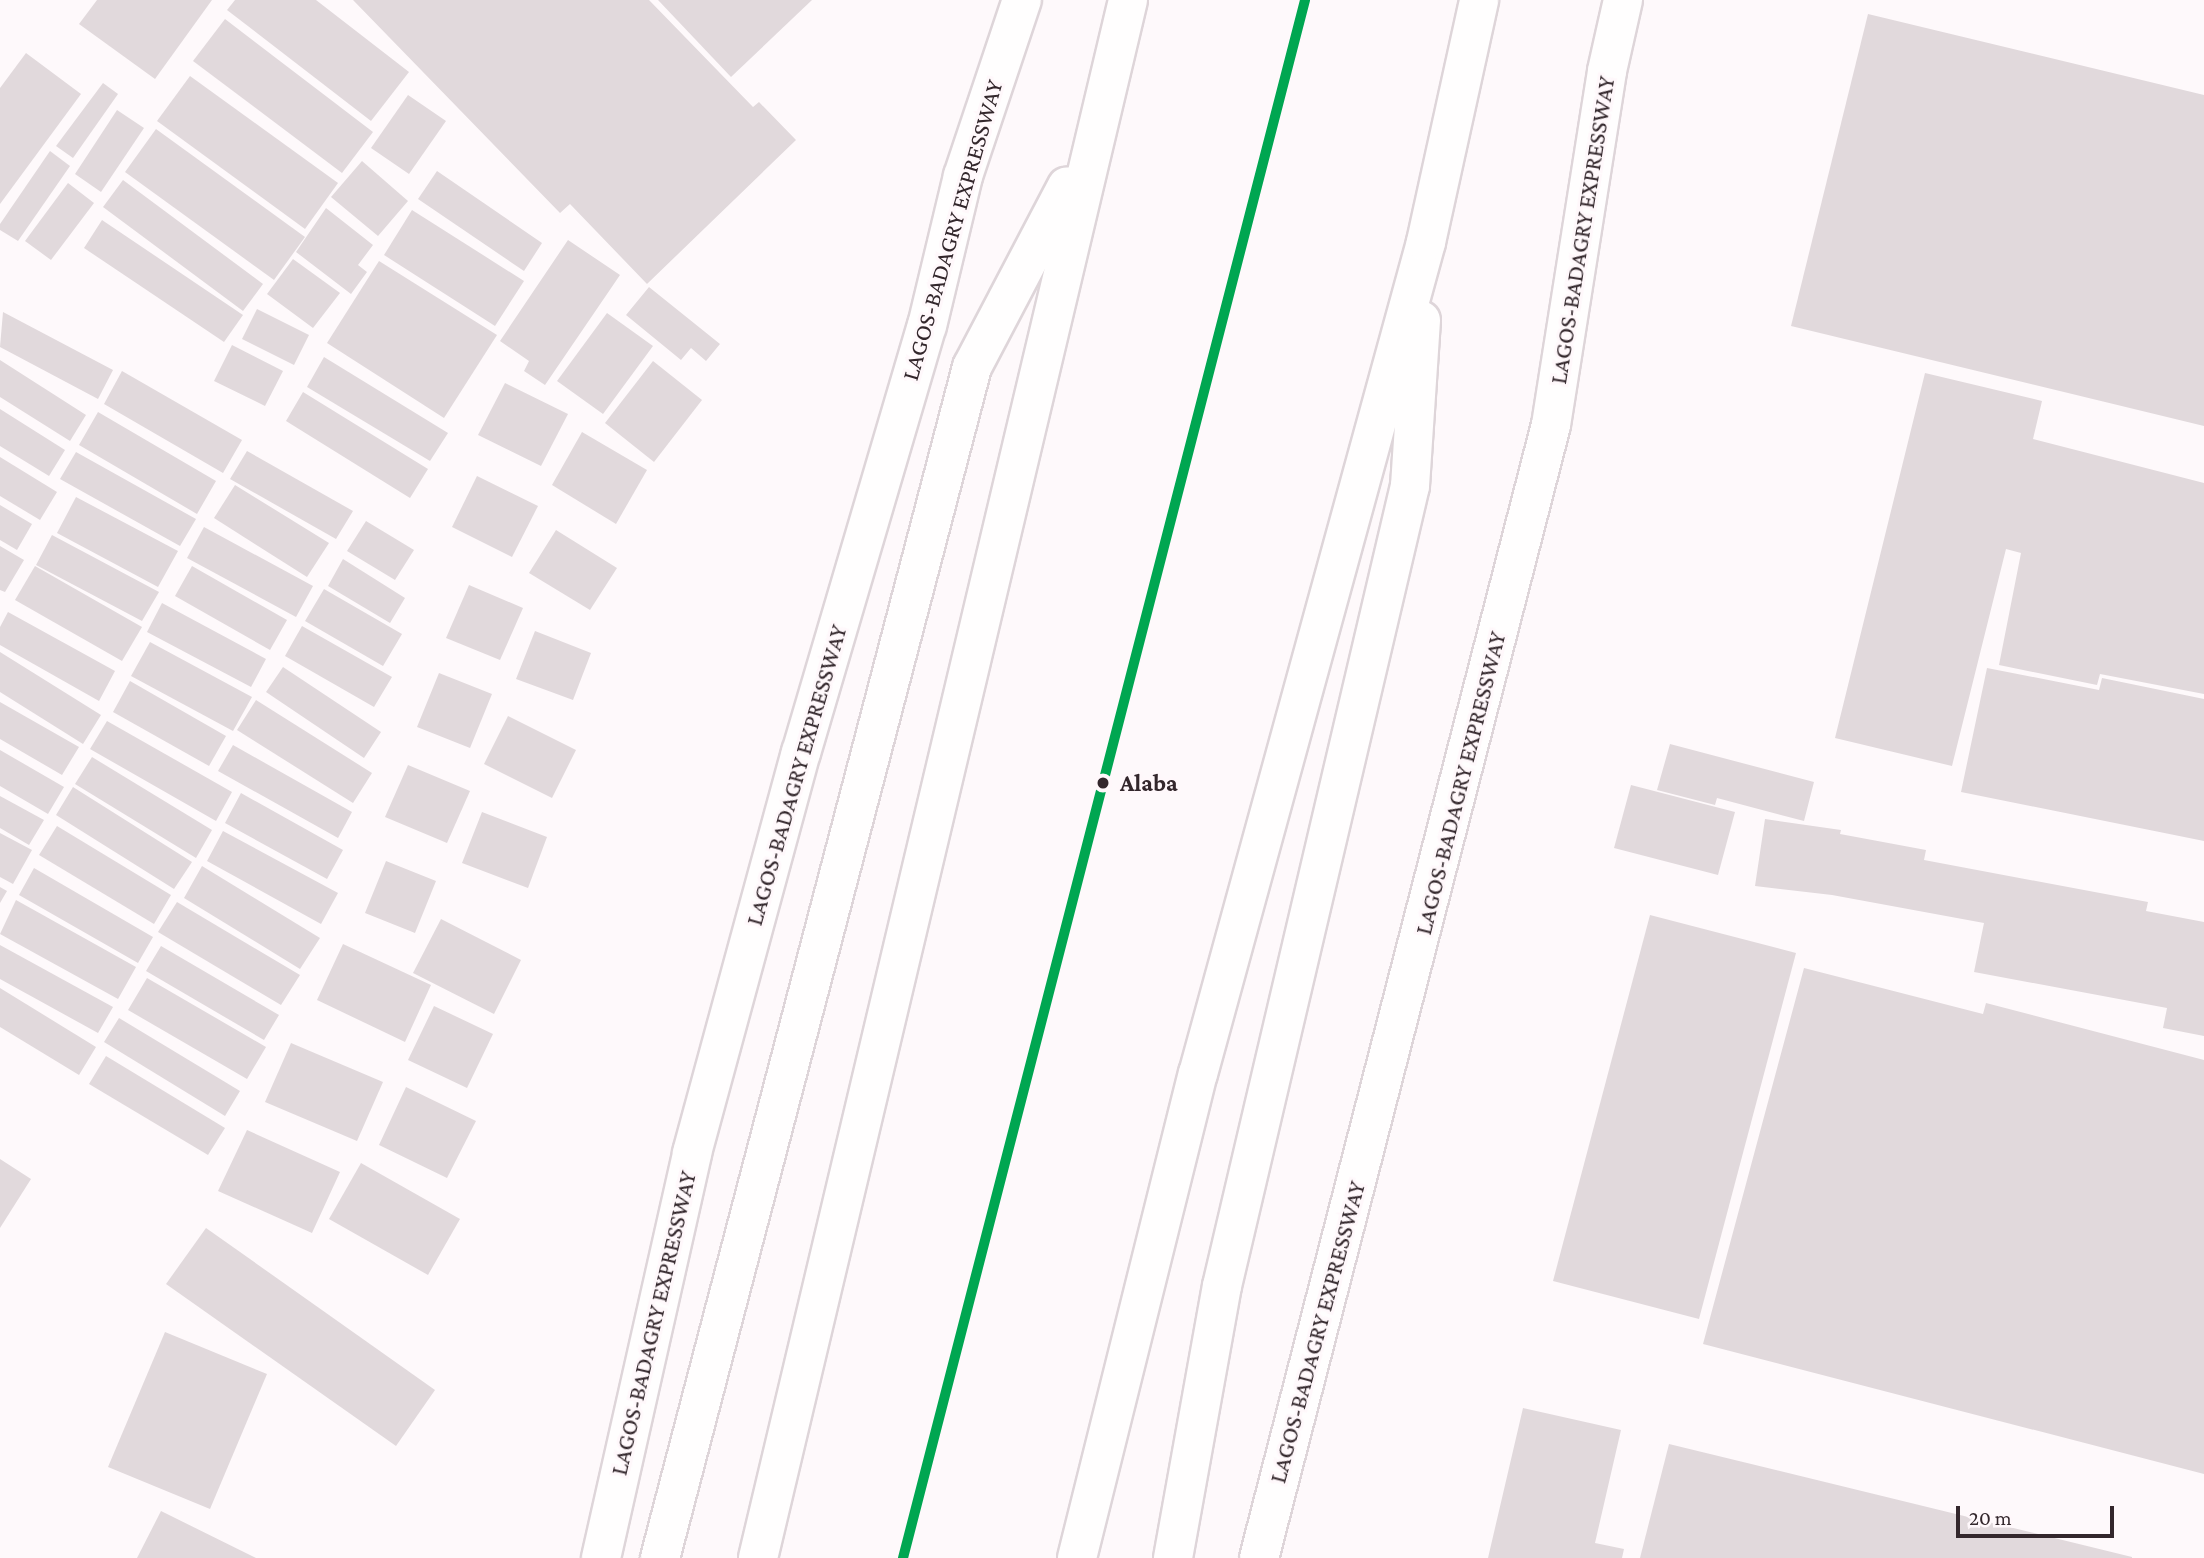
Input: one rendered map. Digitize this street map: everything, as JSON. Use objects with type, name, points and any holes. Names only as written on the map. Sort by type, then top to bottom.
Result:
[{"type":"main road","name":"LAGOS-BADAGRY EXPRESSWAY","points":[[601,1558],[692,1153],[808,727],[927,326],[963,176],[1022,0]]},
{"type":"main road","points":[[758,1558],[1094,134],[1128,0]]},
{"type":"main road","points":[[1077,1558],[1198,1074],[1426,242],[1479,0]]},
{"type":"main road","name":"LAGOS-BADAGRY EXPRESSWAY","points":[[1259,1558],[1551,425],[1607,71],[1623,0]]},
{"type":"main road","points":[[660,1558],[972,367],[1094,134]]},
{"type":"main road","points":[[1173,1558],[1222,1286],[1410,486],[1426,242]]},
{"type":"building","points":[[97,0],[212,0],[155,79],[79,24]]},
{"type":"building","points":[[235,0],[316,0],[409,72],[371,121],[227,10]]},
{"type":"building","points":[[353,0],[649,0],[753,107],[759,102],[796,140],[647,284],[570,204],[560,213]]},
{"type":"building","points":[[658,0],[812,0],[731,77]]},
{"type":"building","points":[[1868,14],[2204,95],[2204,426],[1791,326]]},
{"type":"building","points":[[225,19],[373,132],[342,173],[193,61]]},
{"type":"building","points":[[26,53],[81,94],[0,204],[0,88]]},
{"type":"building","points":[[190,76],[338,183],[305,229],[157,121]]},
{"type":"building","points":[[103,83],[118,94],[73,158],[56,146]]},
{"type":"building","points":[[408,95],[446,121],[409,174],[371,148]]},
{"type":"building","points":[[117,110],[144,128],[101,192],[75,174]]},
{"type":"building","points":[[156,129],[305,237],[274,280],[125,172]]},
{"type":"building","points":[[50,151],[70,166],[18,241],[0,230],[0,224]]},
{"type":"building","points":[[362,161],[408,201],[378,236],[331,197]]},
{"type":"building","points":[[437,171],[542,243],[524,271],[418,199]]},
{"type":"building","points":[[123,180],[263,284],[243,311],[103,207]]},
{"type":"building","points":[[68,183],[94,203],[51,260],[25,241]]},
{"type":"building","points":[[326,208],[373,245],[358,265],[367,272],[351,294],[296,252]]},
{"type":"building","points":[[412,210],[524,281],[495,326],[384,255]]},
{"type":"building","points":[[102,220],[243,315],[224,342],[84,248]]},
{"type":"building","points":[[568,240],[620,275],[545,385],[524,371],[529,361],[500,341]]},
{"type":"building","points":[[293,259],[340,293],[313,328],[267,294]]},
{"type":"building","points":[[379,261],[497,335],[444,418],[327,343]]},
{"type":"building","points":[[649,287],[720,344],[706,361],[691,348],[681,360],[626,315]]},
{"type":"building","points":[[257,309],[309,335],[294,365],[242,339]]},
{"type":"building","points":[[3,312],[113,370],[98,399],[0,347]]},
{"type":"building","points":[[607,313],[653,346],[603,414],[557,381]]},
{"type":"building","points":[[232,345],[283,371],[265,406],[214,381]]},
{"type":"building","points":[[324,357],[448,433],[430,461],[307,387]]},
{"type":"building","points":[[0,360],[86,415],[70,441],[0,397]]},
{"type":"building","points":[[653,361],[702,400],[654,462],[605,423]]},
{"type":"building","points":[[122,371],[242,440],[223,473],[104,404]]},
{"type":"building","points":[[1925,373],[2042,401],[2033,439],[2204,483],[2204,694],[2100,674],[2097,685],[1999,665],[2021,553],[2006,549],[1952,766],[1835,738]]},
{"type":"building","points":[[505,383],[568,414],[541,466],[478,435]]},
{"type":"building","points":[[303,392],[428,469],[410,498],[286,421]]},
{"type":"building","points":[[0,409],[65,450],[49,476],[0,446]]},
{"type":"building","points":[[98,412],[216,481],[197,514],[79,445]]},
{"type":"building","points":[[582,432],[647,470],[616,524],[552,485]]},
{"type":"building","points":[[247,451],[353,511],[336,539],[230,479]]},
{"type":"building","points":[[76,452],[196,519],[180,546],[60,479]]},
{"type":"building","points":[[0,457],[57,492],[40,520],[0,496]]},
{"type":"building","points":[[477,476],[538,506],[512,557],[452,527]]},
{"type":"building","points":[[235,485],[329,543],[307,577],[214,518]]},
{"type":"building","points":[[76,497],[178,551],[158,587],[57,533]]},
{"type":"building","points":[[0,505],[32,524],[17,550],[0,540]]},
{"type":"building","points":[[366,521],[414,550],[395,580],[347,551]]},
{"type":"building","points":[[204,527],[313,586],[296,617],[187,558]]},
{"type":"building","points":[[556,530],[617,568],[590,610],[529,573]]},
{"type":"building","points":[[52,535],[159,592],[142,621],[36,565]]},
{"type":"building","points":[[0,546],[24,560],[5,592],[0,590]]},
{"type":"building","points":[[343,559],[405,598],[390,623],[328,586]]},
{"type":"building","points":[[35,566],[142,627],[122,661],[15,600]]},
{"type":"building","points":[[192,566],[287,620],[270,650],[175,596]]},
{"type":"building","points":[[469,585],[523,608],[500,660],[446,638]]},
{"type":"building","points":[[324,589],[402,634],[383,666],[305,621]]},
{"type":"building","points":[[162,603],[266,659],[251,687],[147,632]]},
{"type":"building","points":[[8,612],[115,671],[99,701],[0,645],[0,627]]},
{"type":"building","points":[[302,626],[392,677],[374,707],[285,656]]},
{"type":"building","points":[[535,631],[591,653],[573,700],[516,679]]},
{"type":"building","points":[[150,642],[252,697],[233,731],[131,676]]},
{"type":"building","points":[[0,652],[101,715],[83,744],[0,692]]},
{"type":"building","points":[[283,667],[381,732],[364,758],[266,692]]},
{"type":"building","points":[[1987,668],[2099,690],[2102,678],[2204,699],[2204,841],[1961,792]]},
{"type":"building","points":[[439,673],[492,694],[470,748],[417,727]]},
{"type":"building","points":[[130,681],[226,736],[209,766],[113,712]]},
{"type":"building","points":[[256,700],[372,773],[353,803],[237,730]]},
{"type":"building","points":[[0,702],[79,747],[62,775],[0,739]]},
{"type":"building","points":[[508,716],[576,750],[552,798],[484,764]]},
{"type":"building","points":[[107,721],[232,792],[216,821],[90,749]]},
{"type":"building","points":[[1670,744],[1814,782],[1804,821],[1717,798],[1715,805],[1657,790]]},
{"type":"building","points":[[233,745],[352,812],[338,838],[218,771]]},
{"type":"building","points":[[0,750],[64,787],[48,814],[0,786]]},
{"type":"building","points":[[92,757],[212,830],[196,858],[75,784]]},
{"type":"building","points":[[408,765],[470,791],[447,843],[385,817]]},
{"type":"building","points":[[1631,785],[1735,812],[1718,875],[1614,848]]},
{"type":"building","points":[[73,787],[192,862],[174,889],[56,815]]},
{"type":"building","points":[[241,793],[343,850],[327,879],[225,823]]},
{"type":"building","points":[[0,796],[44,820],[29,845],[0,828]]},
{"type":"building","points":[[482,812],[547,837],[528,888],[462,863]]},
{"type":"building","points":[[1765,819],[1841,830],[1840,834],[1926,850],[1924,860],[2148,902],[2146,911],[2204,922],[2204,1036],[2163,1028],[2167,1008],[1974,972],[1984,923],[1832,895],[1755,886]]},
{"type":"building","points":[[57,826],[171,895],[154,924],[39,855]]},
{"type":"building","points":[[223,831],[338,893],[321,924],[207,861]]},
{"type":"building","points":[[0,833],[32,850],[13,884],[0,877]]},
{"type":"building","points":[[386,861],[436,881],[415,933],[365,913]]},
{"type":"building","points":[[202,866],[320,938],[300,969],[184,898]]},
{"type":"building","points":[[34,868],[153,937],[138,963],[19,895]]},
{"type":"building","points":[[0,887],[7,891],[0,903]]},
{"type":"building","points":[[16,900],[136,967],[118,999],[0,934]]},
{"type":"building","points":[[177,902],[300,975],[281,1005],[158,932]]},
{"type":"building","points":[[1650,915],[1796,953],[1699,1319],[1553,1281]]},
{"type":"building","points":[[441,919],[521,960],[494,1014],[413,973]]},
{"type":"building","points":[[343,944],[431,985],[405,1042],[317,1000]]},
{"type":"building","points":[[0,945],[113,1007],[98,1033],[0,979]]},
{"type":"building","points":[[161,946],[279,1015],[264,1040],[146,971]]},
{"type":"building","points":[[1804,968],[1983,1014],[1986,1003],[2204,1060],[2204,1474],[1703,1344]]},
{"type":"building","points":[[147,978],[266,1047],[247,1079],[128,1010]]},
{"type":"building","points":[[0,988],[96,1047],[79,1075],[0,1027]]},
{"type":"building","points":[[434,1006],[493,1034],[467,1088],[408,1060]]},
{"type":"building","points":[[119,1018],[240,1091],[225,1116],[104,1042]]},
{"type":"building","points":[[291,1043],[383,1082],[357,1141],[265,1102]]},
{"type":"building","points":[[106,1056],[225,1128],[208,1155],[89,1084]]},
{"type":"building","points":[[406,1087],[476,1121],[447,1178],[379,1145]]},
{"type":"building","points":[[247,1130],[340,1172],[312,1233],[218,1191]]},
{"type":"building","points":[[0,1159],[31,1179],[0,1228]]},
{"type":"building","points":[[361,1163],[460,1219],[428,1275],[329,1219]]},
{"type":"building","points":[[206,1228],[435,1390],[396,1446],[166,1284]]},
{"type":"building","points":[[165,1332],[267,1374],[210,1509],[108,1467]]},
{"type":"building","points":[[1523,1408],[1621,1430],[1595,1543],[1624,1549],[1622,1558],[1488,1558]]},
{"type":"building","points":[[1669,1444],[2132,1557],[2132,1558],[1640,1558]]},
{"type":"building","points":[[161,1511],[256,1558],[137,1558]]},
{"type":"transit line","points":[[903,1558],[1305,0]]},
{"type":"place","name":"Alaba","points":[[1103,783]]}]
